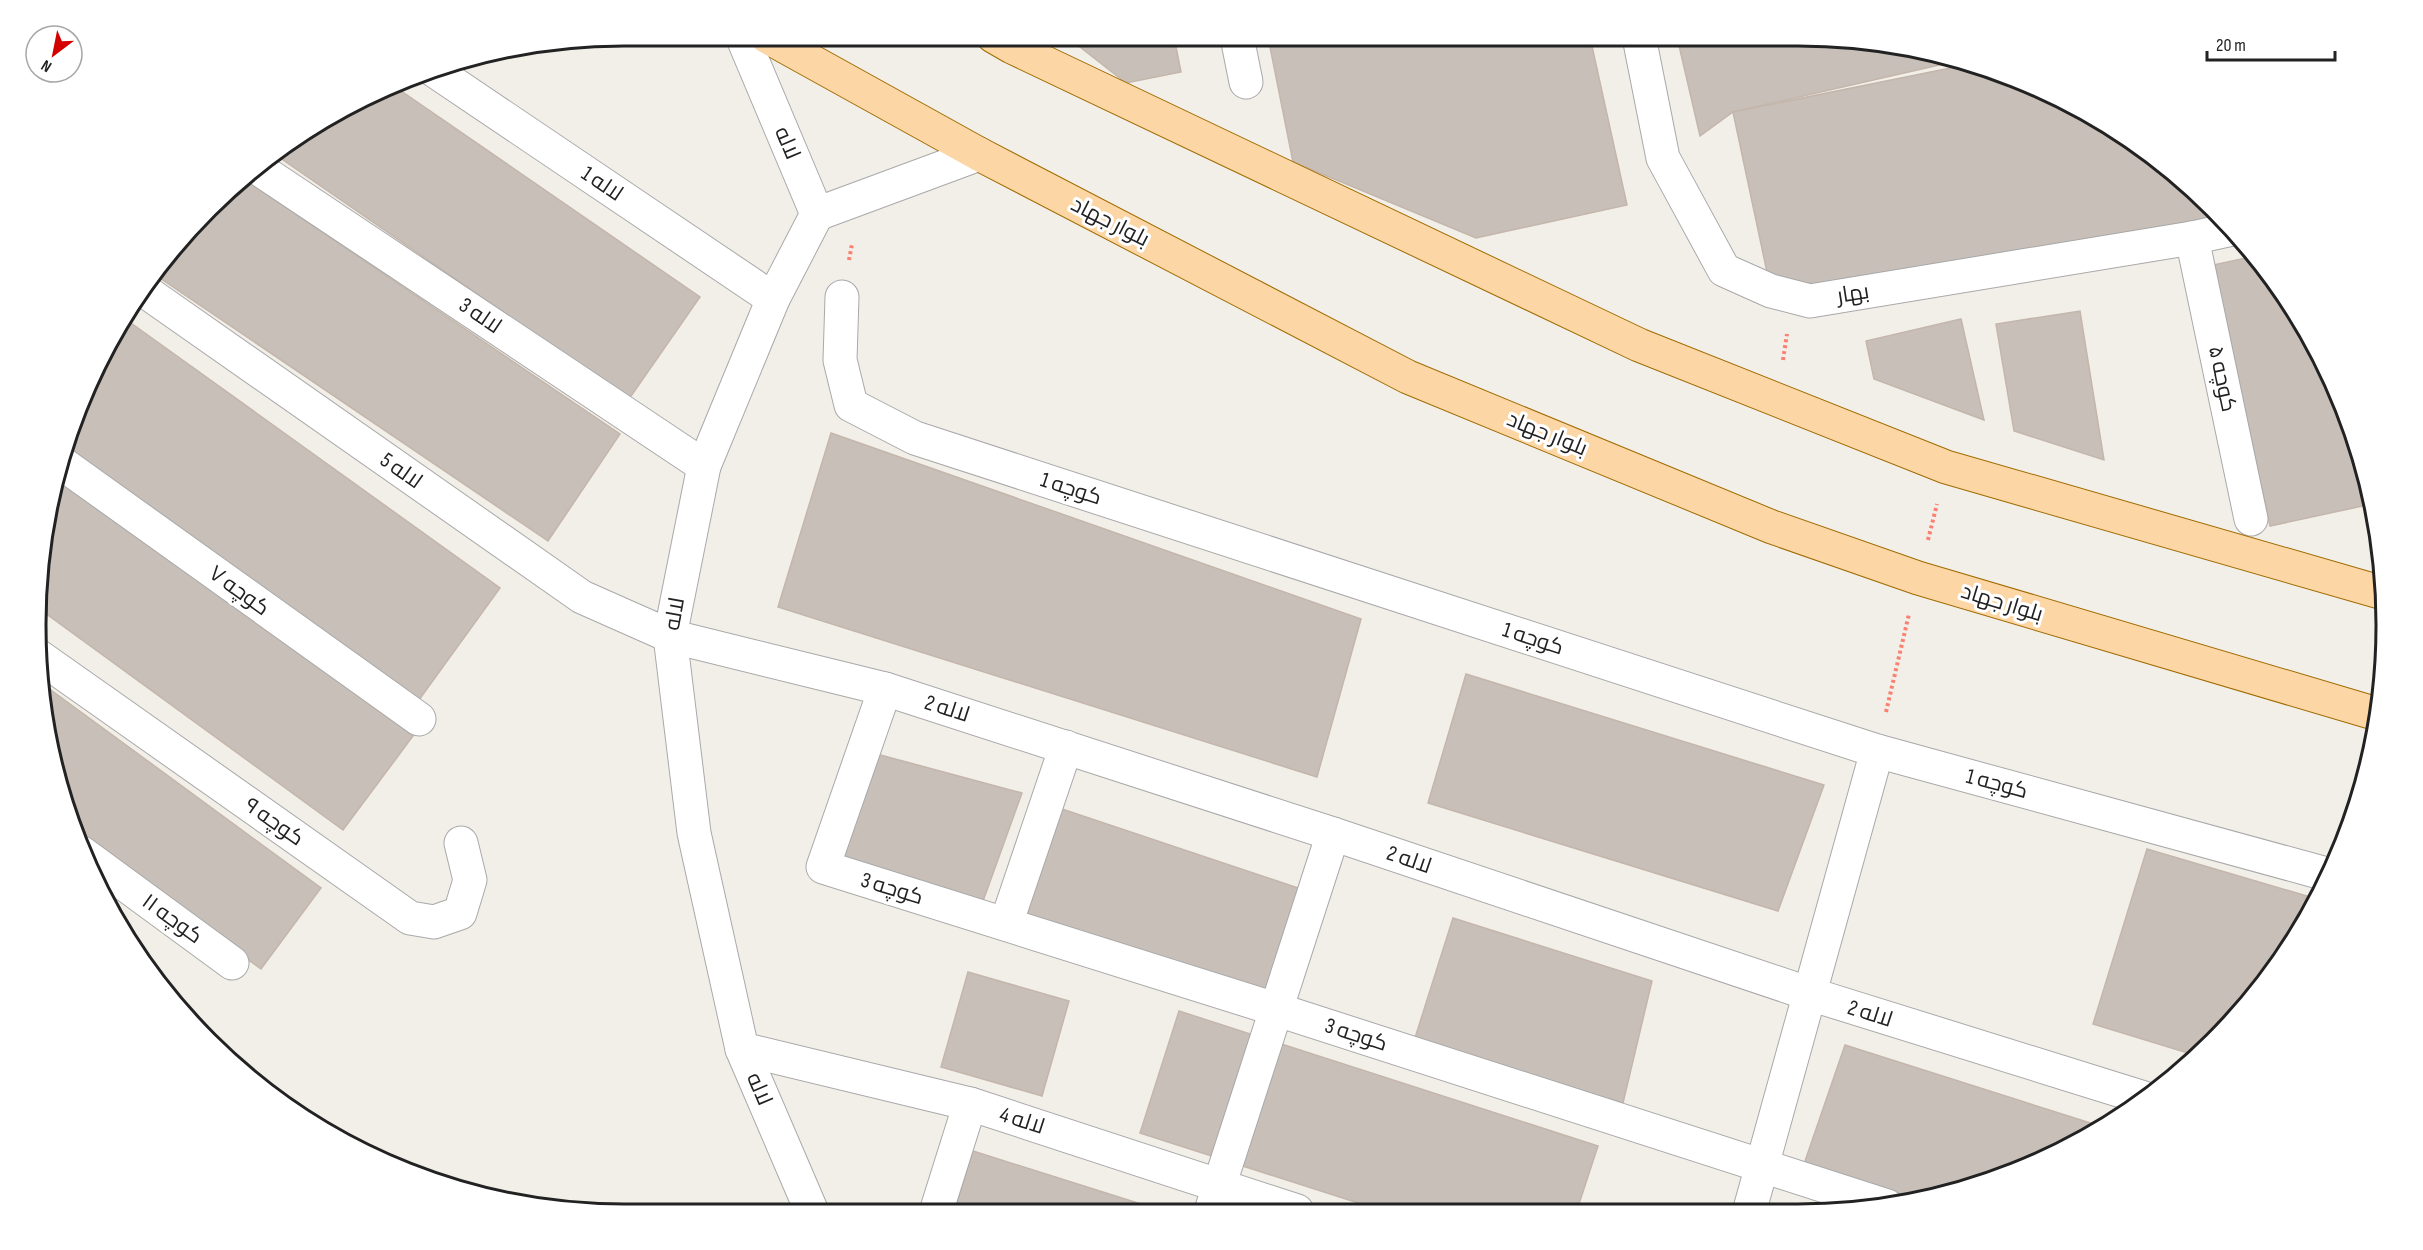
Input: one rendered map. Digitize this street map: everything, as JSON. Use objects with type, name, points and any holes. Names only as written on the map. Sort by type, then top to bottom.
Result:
[{"type":"main road","name":"بلوار جهاد","points":[[784,46],[979,154],[1408,377],[1772,527],[1918,578],[2370,712]]},
{"type":"main road","points":[[1009,46],[1639,345],[1946,467],[2375,590]]},
{"type":"street","name":"لاله","points":[[746,46],[817,214],[773,299],[704,466],[670,636],[694,833],[742,1050],[809,1204]]},
{"type":"street","points":[[1239,46],[1246,82]]},
{"type":"street","name":"بهار","points":[[1641,46],[1663,158],[1724,270],[1771,291],[1810,301],[2221,232]]},
{"type":"street","name":"لاله 1","points":[[442,76],[773,299]]},
{"type":"street","points":[[817,214],[979,154]]},
{"type":"street","name":"لاله 3","points":[[265,173],[704,466]]},
{"type":"street","name":"کوچه ۵","points":[[2192,238],[2251,519]]},
{"type":"street","name":"لاله 5","points":[[150,295],[582,597],[670,636]]},
{"type":"street","name":"کوچه 1","points":[[842,297],[840,360],[851,405],[915,438],[1877,751],[2321,872]]},
{"type":"street","name":"کوچه ۷","points":[[68,468],[419,719]]},
{"type":"street","name":"لاله 2","points":[[670,636],[885,689],[1333,834],[1810,994],[2134,1095]]},
{"type":"street","name":"کوچه ۹","points":[[48,663],[410,918],[434,921],[460,913],[470,880],[461,843]]},
{"type":"street","name":"کوچه 3","points":[[885,689],[823,867],[1275,1008],[1867,1200]]},
{"type":"street","points":[[1006,924],[1066,747]]},
{"type":"street","points":[[1752,1204],[1877,751]]},
{"type":"street","points":[[1215,1198],[1333,834]]},
{"type":"street","name":"کوچه ۱۱","points":[[100,866],[232,963]]},
{"type":"street","name":"لاله 4","points":[[742,1050],[970,1104],[1215,1198],[1253,1204]]},
{"type":"street","points":[[939,1204],[970,1104]]},
{"type":"path","points":[[842,297],[861,196]]},
{"type":"path","points":[[1782,361],[1793,297]]},
{"type":"path","points":[[1877,751],[1946,467]]},
{"type":"building","points":[[1079,46],[1176,46],[1181,72],[1126,83]]},
{"type":"building","points":[[1270,46],[1592,46],[1627,205],[1476,238],[1293,162]]},
{"type":"building","points":[[1679,46],[1836,48],[1874,51],[1941,65],[1733,112],[1700,136]]},
{"type":"building","points":[[1953,67],[2019,91],[2087,124],[2150,166],[2210,219],[1771,291],[1733,112]]},
{"type":"building","points":[[402,92],[700,297],[629,399],[282,159],[336,124]]},
{"type":"building","points":[[251,184],[620,434],[548,541],[162,279],[216,216]]},
{"type":"building","points":[[2245,258],[2279,304],[2317,369],[2332,404],[2346,439],[2364,506],[2270,526],[2213,265]]},
{"type":"building","points":[[2080,311],[2104,460],[2014,431],[1996,324]]},
{"type":"building","points":[[1961,319],[1984,420],[1874,379],[1866,341]]},
{"type":"building","points":[[132,324],[500,588],[419,700],[73,452],[106,369]]},
{"type":"building","points":[[831,433],[1361,619],[1317,777],[778,607]]},
{"type":"building","points":[[65,480],[413,736],[343,830],[47,614],[51,549]]},
{"type":"building","points":[[1466,674],[1824,785],[1778,911],[1428,803]]},
{"type":"building","points":[[50,689],[321,888],[261,969],[90,844],[66,775]]},
{"type":"building","points":[[873,753],[1022,793],[983,901],[840,862]]},
{"type":"building","points":[[1062,809],[1304,890],[1265,998],[1022,929]]},
{"type":"building","points":[[2147,849],[2309,897],[2279,946],[2257,977],[2233,1006],[2187,1053],[2093,1024]]},
{"type":"building","points":[[1453,918],[1652,981],[1623,1103],[1414,1041]]},
{"type":"building","points":[[968,972],[1069,1001],[1042,1096],[941,1067]]},
{"type":"building","points":[[1179,1011],[1598,1146],[1579,1204],[1361,1204],[1140,1133]]},
{"type":"building","points":[[1845,1045],[2091,1123],[2054,1144],[1984,1173],[1948,1184],[1901,1194],[1804,1164]]},
{"type":"building","points":[[973,1151],[1141,1204],[956,1204]]}]
